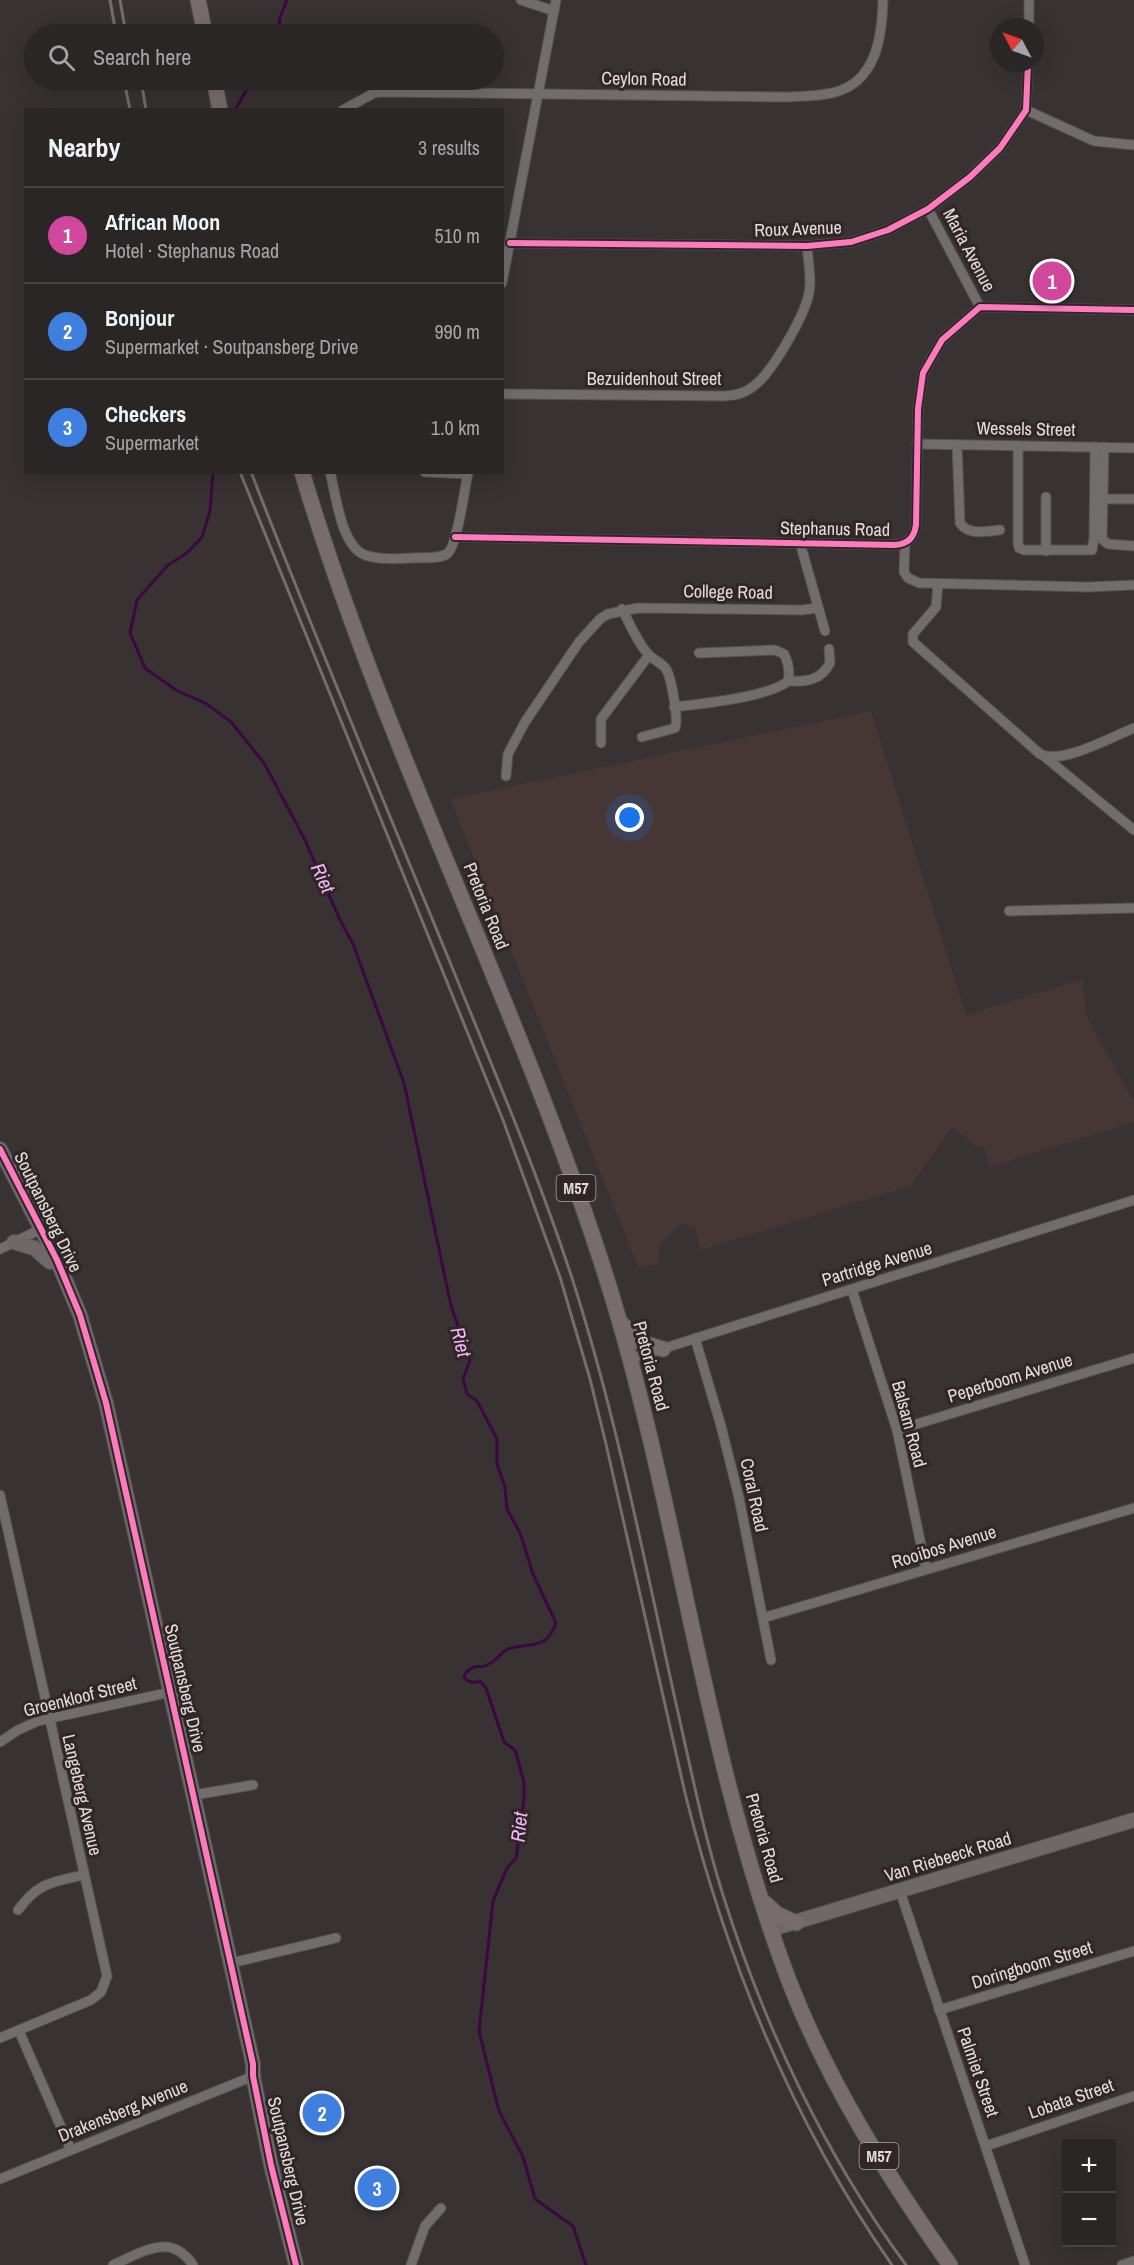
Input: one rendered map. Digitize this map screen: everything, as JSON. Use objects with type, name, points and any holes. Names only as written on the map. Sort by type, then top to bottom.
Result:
[{"type":"main road","points":[[198,0],[203,24]]},
{"type":"main road","points":[[216,90],[220,108]]},
{"type":"main road","name":"Pretoria Road","points":[[303,474],[343,597],[577,1191],[618,1318],[630,1359],[722,1759],[762,1901],[780,1953],[812,2033],[848,2103],[915,2214],[950,2265]]},
{"type":"main road","points":[[618,1318],[639,1342],[663,1349]]},
{"type":"main road","points":[[762,1901],[777,1914],[798,1923],[786,1937],[780,1953]]},
{"type":"street","points":[[521,0],[554,11]]},
{"type":"street","points":[[504,273],[556,0]]},
{"type":"street","name":"Ceylon Road","points":[[347,108],[381,92],[790,97],[831,93],[858,81],[870,67],[881,36],[883,0]]},
{"type":"street","points":[[1029,0],[1029,18]]},
{"type":"street","points":[[1028,72],[1026,110],[1085,139],[1105,144],[1134,145]]},
{"type":"street","name":"Roux Avenue","points":[[510,243],[807,246],[864,239],[888,230],[928,209],[986,163],[1000,148],[1026,110]]},
{"type":"street","name":"Maria Avenue","points":[[928,209],[980,307]]},
{"type":"street","name":"Bezuidenhout Street","points":[[504,394],[725,396],[747,391],[761,380],[770,368],[806,304],[810,284],[807,246]]},
{"type":"street","points":[[980,307],[1134,309]]},
{"type":"street","name":"Stephanus Road","points":[[455,537],[895,545],[905,543],[915,530],[919,389],[928,362],[942,340],[980,307]]},
{"type":"street","name":"Wessels Street","points":[[917,444],[1134,448]]},
{"type":"street","points":[[957,445],[960,523],[966,530],[971,531],[1000,530]]},
{"type":"street","points":[[1018,446],[1018,546],[1024,550],[1046,551],[1089,551],[1093,548],[1099,447]]},
{"type":"street","points":[[1099,447],[1103,498],[1103,541],[1108,544],[1134,546]]},
{"type":"street","points":[[331,474],[349,542],[353,548],[364,555],[405,558],[442,556],[450,550],[455,537],[468,474]]},
{"type":"street","points":[[1046,498],[1046,551]]},
{"type":"street","points":[[1103,498],[1134,499]]},
{"type":"street","points":[[800,543],[825,631]]},
{"type":"street","points":[[905,543],[903,568],[906,575],[919,583],[1088,587],[1134,585]]},
{"type":"street","points":[[938,584],[936,607],[913,634],[913,642],[981,704],[1134,830]]},
{"type":"street","name":"College Road","points":[[622,609],[802,610],[818,608]]},
{"type":"street","points":[[506,776],[506,761],[512,743],[570,653],[600,619],[622,609],[649,655],[661,663],[669,674],[677,723],[675,728],[642,737]]},
{"type":"street","points":[[674,707],[737,697],[779,687],[788,681],[806,682],[821,675],[830,663],[829,649]]},
{"type":"street","points":[[699,653],[775,650],[784,654],[789,675],[788,681]]},
{"type":"street","points":[[601,743],[601,719],[649,655]]},
{"type":"street","points":[[1043,756],[1056,757],[1071,753],[1134,728]]},
{"type":"street","points":[[1009,911],[1134,908]]},
{"type":"street","name":"Soutpansberg Drive","points":[[0,1149],[38,1230],[50,1262],[81,1321]]},
{"type":"street","name":"Soutpansberg Drive","points":[[0,1164],[57,1260],[90,1345],[106,1403],[255,2071],[305,2265]]},
{"type":"street","name":"Partridge Avenue","points":[[630,1359],[1134,1200]]},
{"type":"street","points":[[0,1249],[38,1230]]},
{"type":"street","points":[[14,1242],[34,1248],[50,1262]]},
{"type":"street","name":"Balsam Road","points":[[852,1290],[897,1430],[926,1569]]},
{"type":"street","name":"Coral Road","points":[[695,1338],[731,1467],[771,1660]]},
{"type":"street","name":"Peperboom Avenue","points":[[897,1430],[1134,1358]]},
{"type":"street","name":"Langeberg Avenue","points":[[0,1495],[83,1875],[106,1969],[104,1987],[97,1997],[0,2038]]},
{"type":"street","name":"Rooibos Avenue","points":[[763,1618],[1134,1508]]},
{"type":"street","points":[[0,1548],[11,1544]]},
{"type":"street","name":"Groenkloof Street","points":[[0,1742],[18,1730],[48,1718],[171,1692]]},
{"type":"street","points":[[194,1795],[253,1785]]},
{"type":"street","name":"Van Riebeeck Road","points":[[772,1929],[1134,1820]]},
{"type":"street","points":[[18,1910],[41,1886],[83,1875]]},
{"type":"street","name":"Palmiet Street","points":[[900,1891],[1025,2265]]},
{"type":"street","points":[[231,1963],[336,1938]]},
{"type":"street","name":"Doringboom Street","points":[[939,2010],[1134,1952]]},
{"type":"street","points":[[19,2031],[71,2150]]},
{"type":"street","name":"Soutpansberg Drive","points":[[255,2071],[271,2164],[296,2265]]},
{"type":"street","name":"Drakensberg Avenue","points":[[0,2179],[255,2071]]},
{"type":"street","name":"Lobata Street","points":[[986,2146],[1134,2096]]},
{"type":"street","points":[[411,2265],[425,2226],[441,2208]]},
{"type":"street","points":[[113,2265],[161,2246],[180,2251],[193,2265]]},
{"type":"street","points":[[1122,2265],[1134,2261]]},
{"type":"shaded area","points":[[871,711],[966,1015],[1083,979],[1086,1015],[1134,1102],[1134,1122],[990,1167],[984,1146],[977,1147],[952,1127],[911,1186],[701,1250],[695,1228],[680,1224],[660,1245],[658,1264],[639,1269],[450,799]]},
{"type":"waterway","name":"Riet","points":[[279,24],[287,0]]},
{"type":"waterway","name":"Riet","points":[[236,108],[246,90]]},
{"type":"waterway","name":"Riet","points":[[213,474],[210,511],[202,537],[188,552],[167,566],[137,600],[130,633],[145,668],[176,690],[207,704],[231,722],[264,763],[304,838],[353,944],[404,1083],[451,1306],[470,1360],[463,1379],[467,1394],[477,1401],[497,1439],[497,1464],[505,1487],[507,1509],[520,1533],[533,1574],[556,1623],[552,1633],[541,1643],[506,1650],[491,1663],[471,1669],[464,1677],[471,1682],[480,1681],[486,1688],[504,1742],[515,1750],[524,1782],[516,1858],[507,1868],[493,1901],[479,2031],[499,2111],[523,2157],[535,2199],[573,2226],[586,2265]]},
{"type":"railway","points":[[110,0],[114,24]]},
{"type":"railway","points":[[120,0],[124,24]]},
{"type":"railway","points":[[126,90],[130,108]]},
{"type":"railway","points":[[143,90],[146,108]]},
{"type":"railway","points":[[241,474],[503,1120],[560,1277],[590,1379],[606,1444],[685,1793],[721,1918],[743,1979],[767,2039],[823,2155],[856,2211],[892,2265]]},
{"type":"railway","points":[[252,474],[516,1124],[572,1278],[616,1434],[703,1822],[739,1944],[778,2041],[823,2134],[849,2179],[906,2265]]},
{"type":"cycle path","points":[[510,243],[807,246],[851,242],[888,230],[928,209],[970,177],[1000,148],[1026,110],[1028,72]]},
{"type":"cycle path","points":[[455,537],[895,545],[907,542],[912,537],[916,525],[918,409],[923,373],[942,340],[980,307],[1134,310]]},
{"type":"cycle path","points":[[0,1149],[57,1260],[80,1315],[106,1403],[253,2064],[253,2076],[271,2165],[296,2265]]},
{"type":"place","name":"African Moon","points":[[1052,281]]},
{"type":"place","name":"Bonjour","points":[[322,2113]]},
{"type":"place","name":"Checkers","points":[[377,2188]]}]
